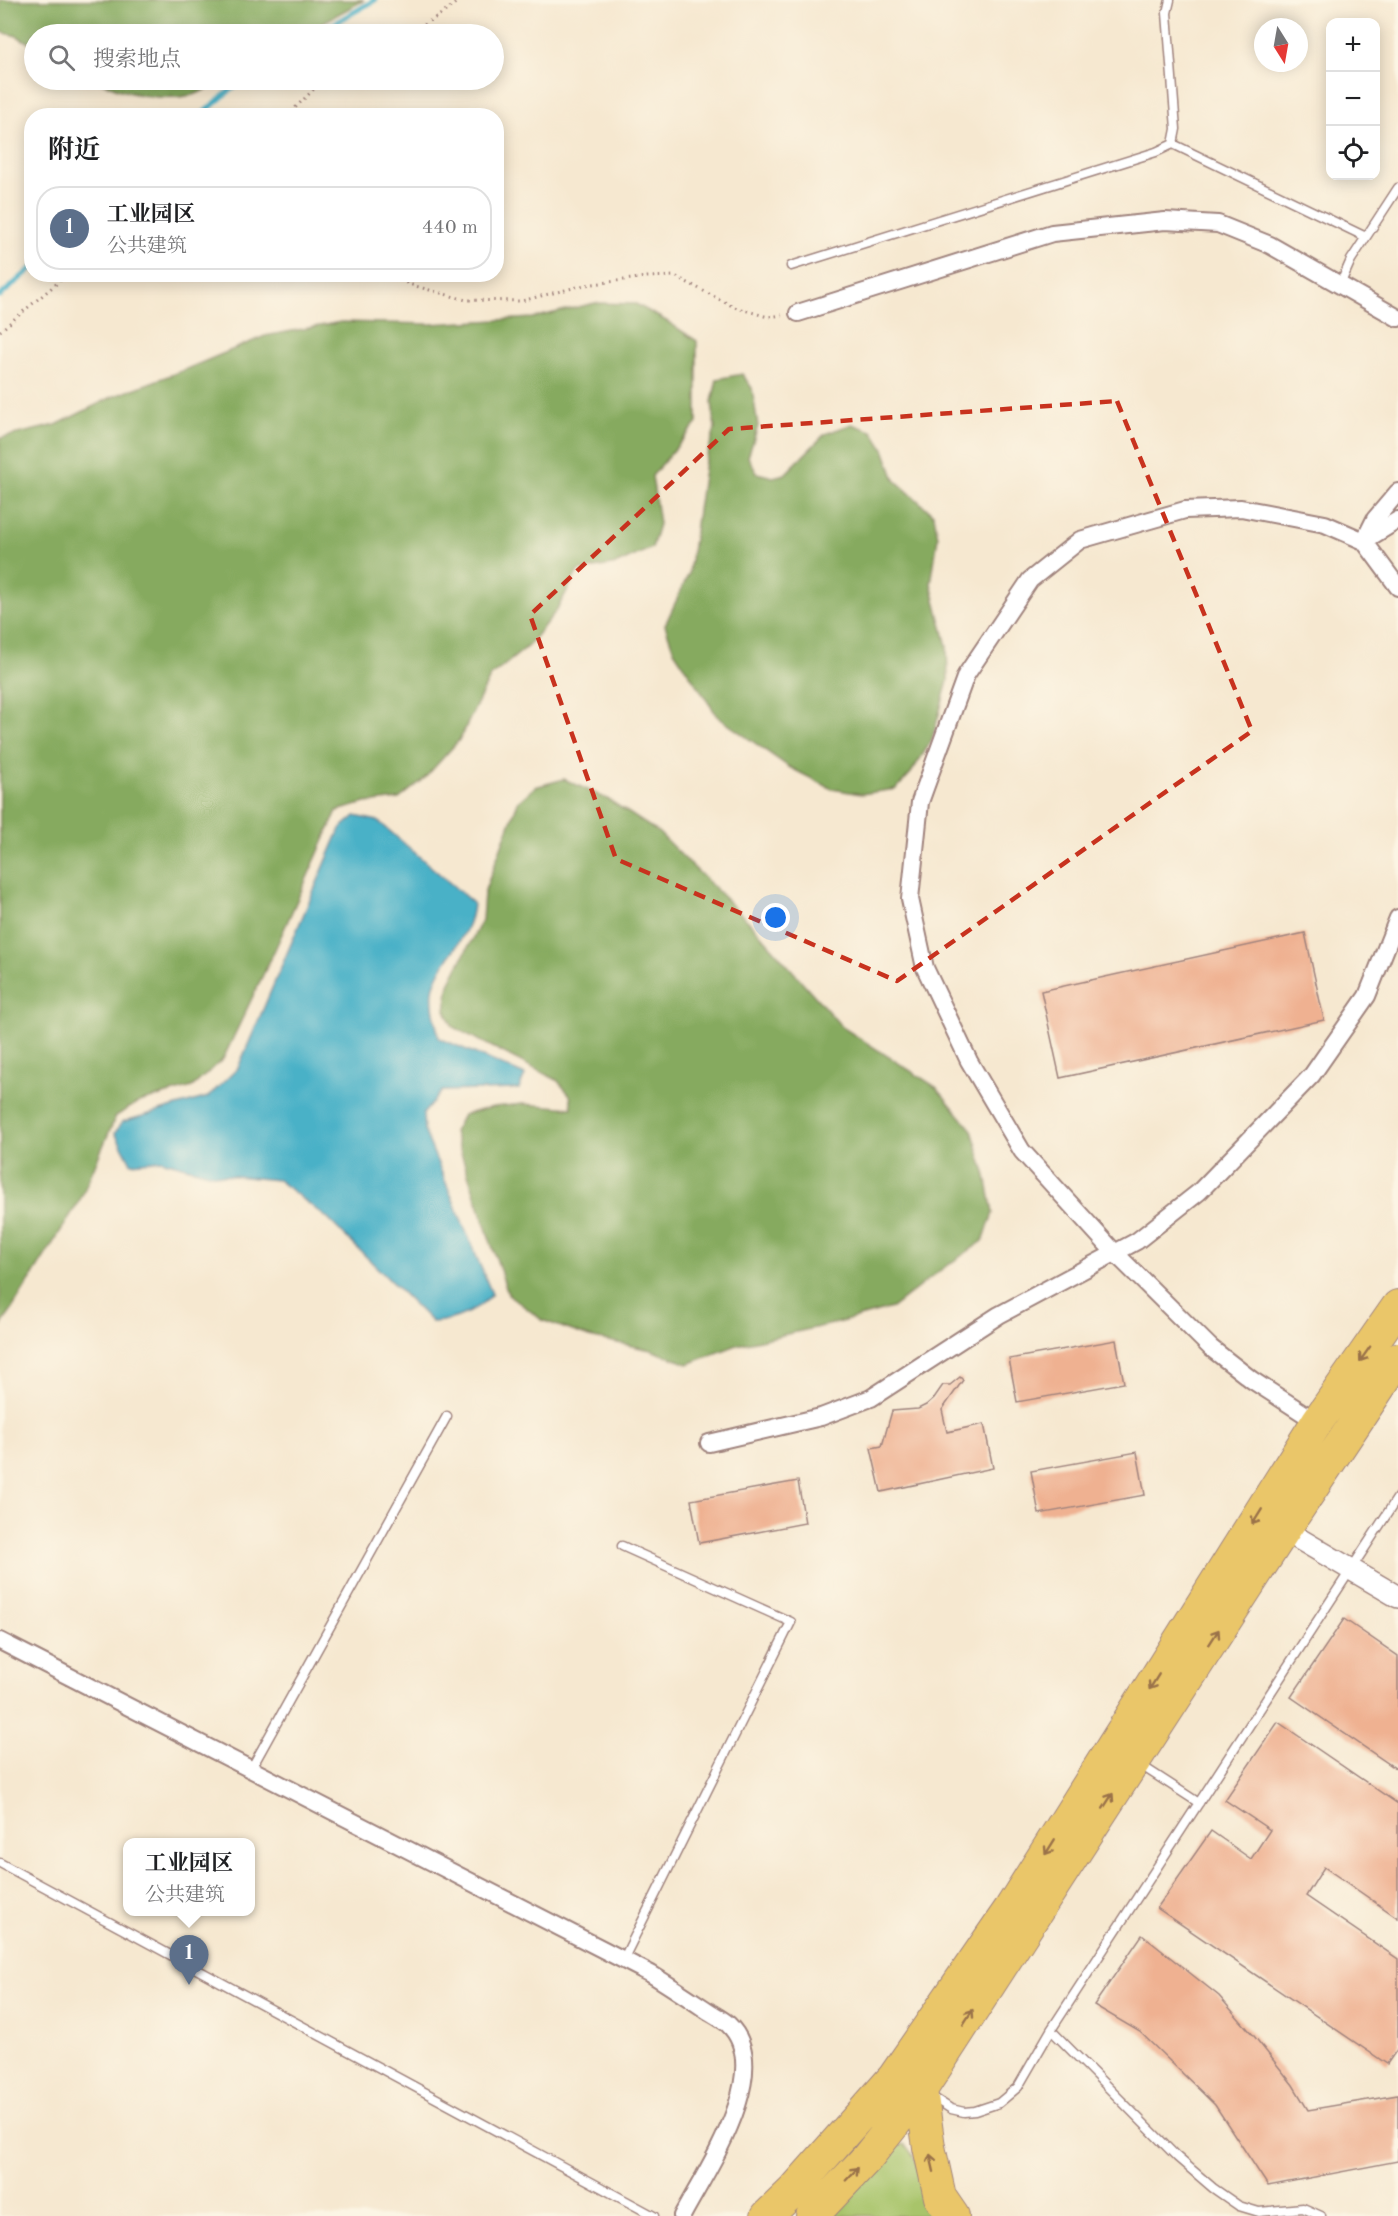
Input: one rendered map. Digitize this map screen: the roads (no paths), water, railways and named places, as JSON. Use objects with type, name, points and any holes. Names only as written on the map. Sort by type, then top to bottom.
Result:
[{"type":"highway","points":[[767,2216],[794,2191],[894,2077],[1010,1909],[1317,1422],[1398,1306]]},
{"type":"highway","points":[[812,2216],[867,2158],[921,2090],[1284,1530],[1398,1359]]},
{"type":"highway","points":[[921,2090],[929,2147],[940,2197],[953,2216]]},
{"type":"street","points":[[798,313],[1052,233],[1165,221],[1218,224],[1270,245],[1398,318]]},
{"type":"street","points":[[1364,541],[1376,519],[1398,492]]},
{"type":"street","points":[[1317,1422],[1252,1380],[1212,1348],[1115,1253],[1023,1151],[969,1061],[925,968],[910,899],[920,802],[966,675],[1030,580],[1080,540],[1185,510],[1241,508],[1325,524],[1364,541],[1398,587]]},
{"type":"street","points":[[1364,541],[1398,520]]},
{"type":"street","points":[[710,1443],[821,1417],[871,1398],[999,1315],[1137,1241],[1199,1192],[1312,1075],[1367,996],[1398,918]]},
{"type":"street","points":[[1284,1530],[1398,1597]]},
{"type":"street","points":[[0,1641],[651,1974],[728,2025],[740,2042],[744,2067],[742,2094],[730,2127],[682,2216]]},
{"type":"lane","points":[[1170,0],[1167,13],[1176,129],[1173,144]]},
{"type":"lane","points":[[1173,144],[1366,237]]},
{"type":"lane","points":[[791,266],[1156,152],[1173,144]]},
{"type":"lane","points":[[1340,285],[1351,260],[1398,188]]},
{"type":"lane","points":[[251,1769],[447,1416]]},
{"type":"lane","points":[[921,2090],[951,2109],[964,2112],[999,2103],[1018,2087],[1051,2030],[1398,1497]]},
{"type":"lane","points":[[622,1546],[791,1622],[623,1960]]},
{"type":"lane","points":[[1134,1761],[1199,1803]]},
{"type":"lane","points":[[0,1863],[654,2216]]},
{"type":"lane","points":[[1051,2030],[1177,2157],[1213,2188],[1239,2206],[1259,2212],[1303,2208],[1321,2216]]},
{"type":"water","points":[[355,816],[378,821],[473,903],[468,926],[440,972],[433,989],[439,1038],[525,1075],[519,1089],[442,1091],[423,1114],[424,1130],[492,1294],[472,1310],[441,1321],[432,1322],[327,1218],[278,1180],[212,1174],[161,1160],[131,1163],[115,1133],[122,1122],[208,1097],[238,1068],[340,829]]},
{"type":"waterway","points":[[333,24],[375,0]]},
{"type":"waterway","points":[[209,108],[230,90]]},
{"type":"waterway","points":[[0,296],[24,275]]},
{"type":"place","name":"工业园区","points":[[189,1985]]}]
